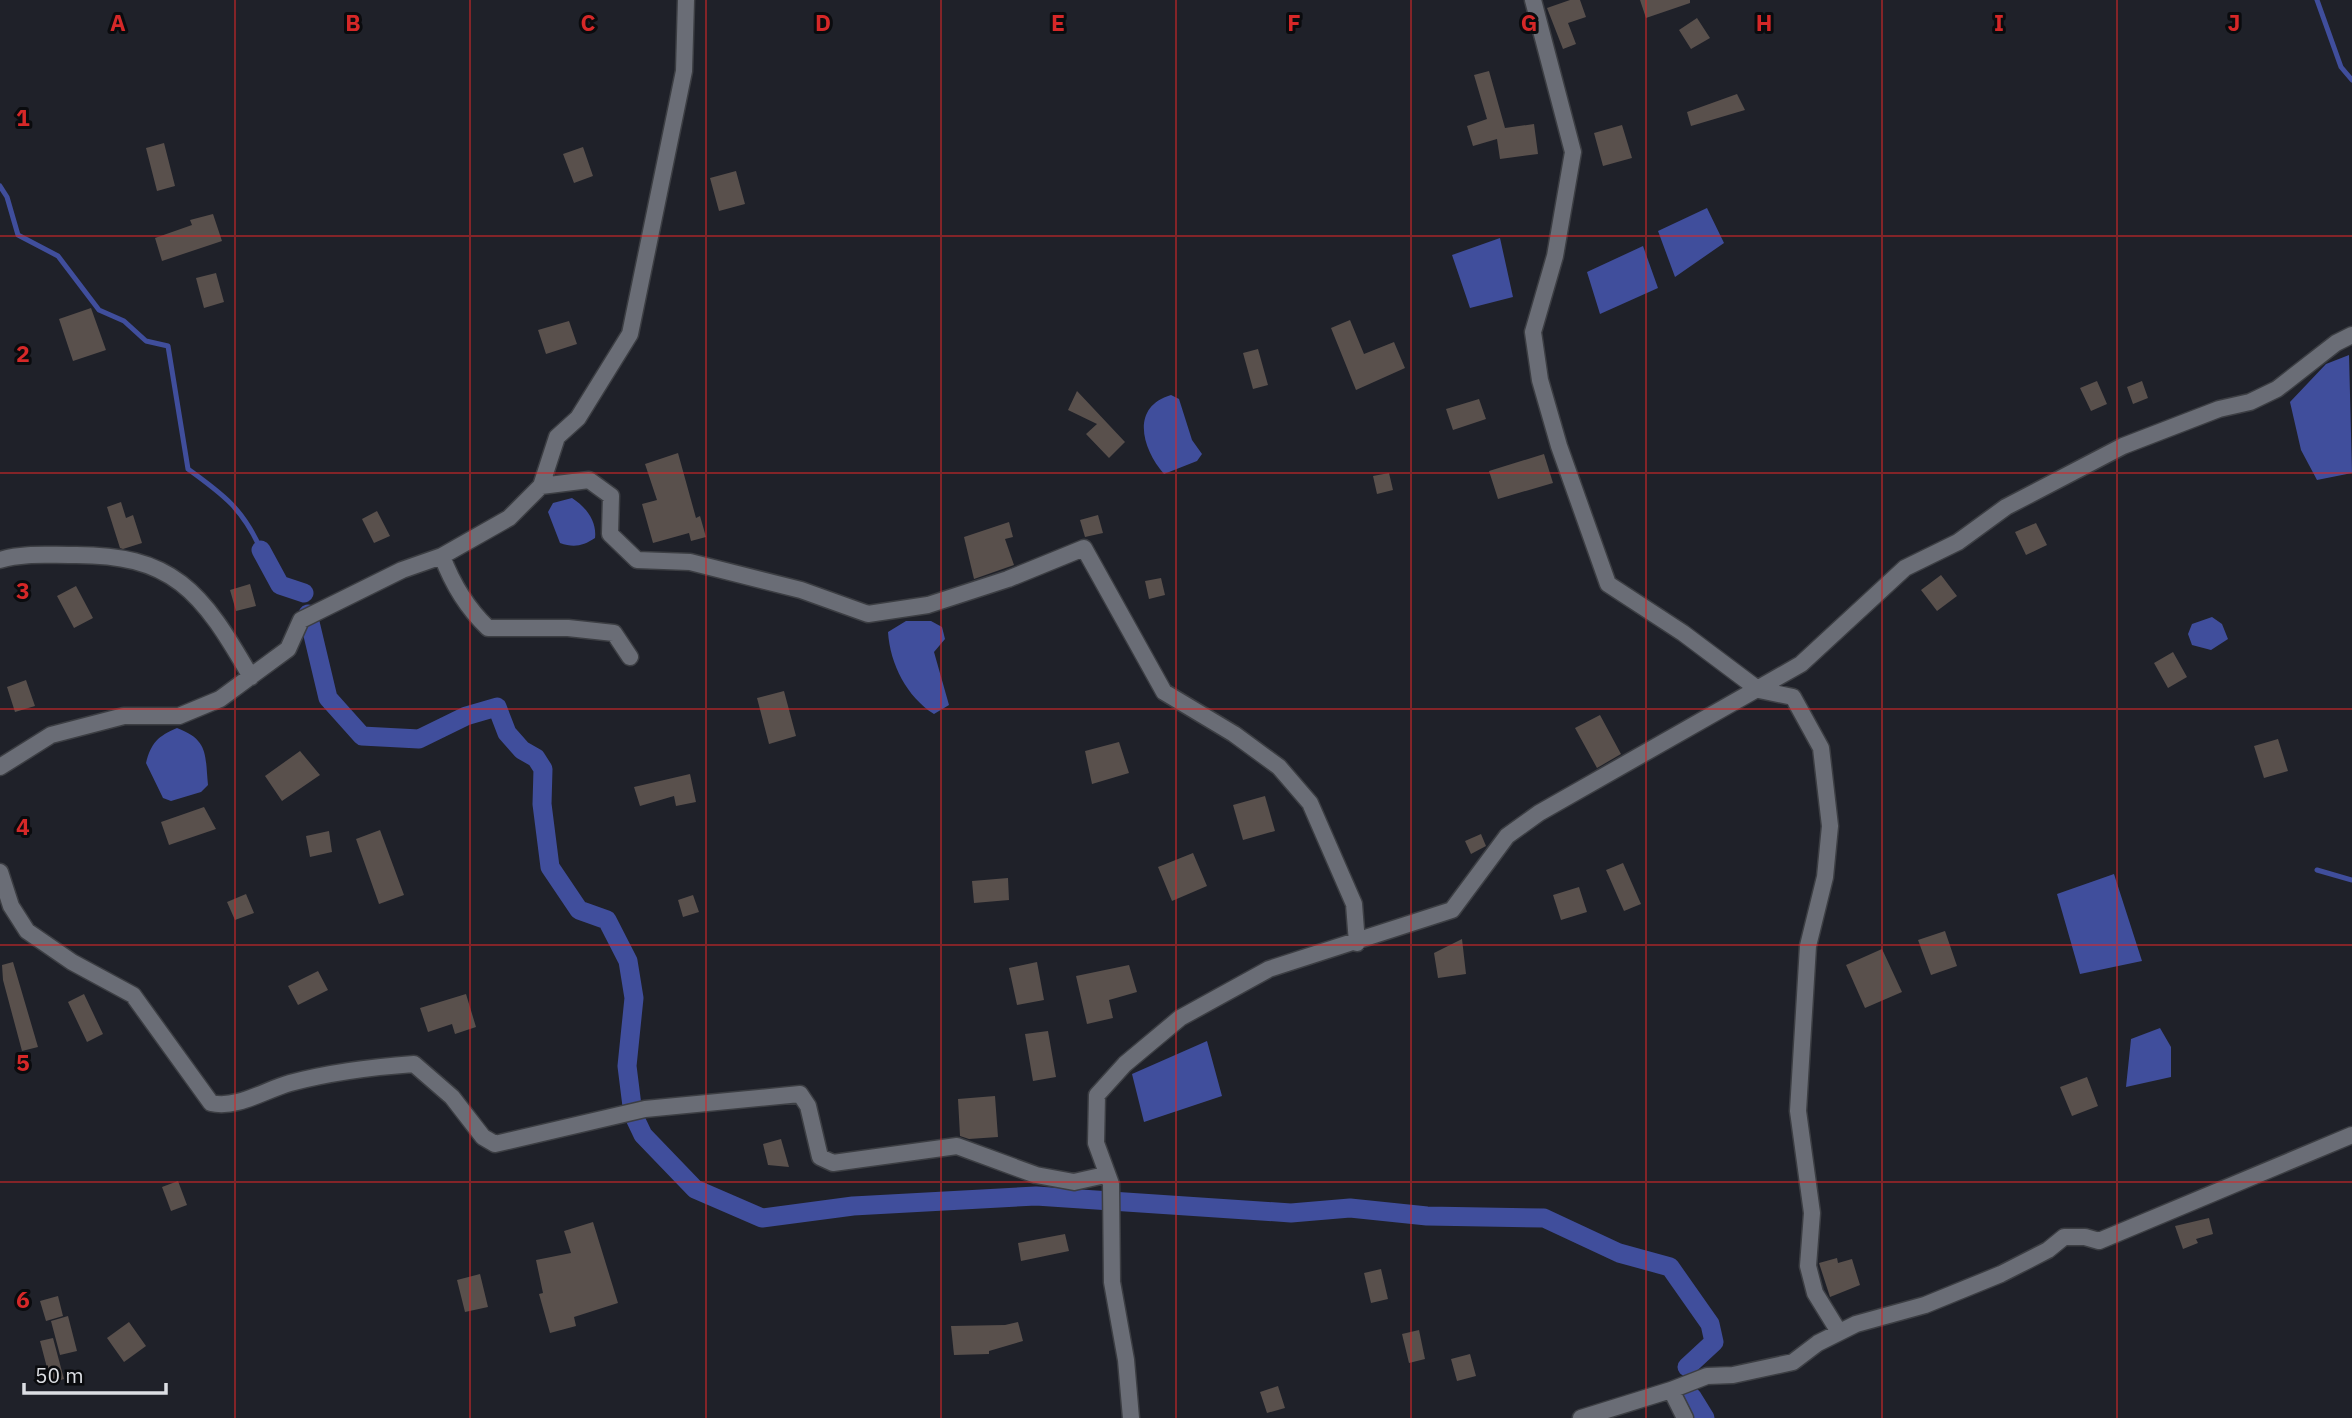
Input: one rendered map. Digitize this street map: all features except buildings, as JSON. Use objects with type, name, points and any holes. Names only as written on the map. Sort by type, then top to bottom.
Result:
[{"type":"street","points":[[0,767],[51,735],[124,716],[179,716],[220,699],[288,649],[301,620],[402,570],[442,556],[509,518],[541,486],[557,437],[578,418],[630,334],[684,71],[686,0]]},
{"type":"street","points":[[1533,0],[1573,152],[1555,256],[1533,332],[1540,380],[1559,446],[1608,584],[1683,633],[1759,690],[1793,697],[1821,748],[1830,826],[1825,877],[1808,946],[1798,1111],[1812,1213],[1808,1266],[1815,1293],[1839,1332]]},
{"type":"street","points":[[1131,1418],[1126,1360],[1112,1282],[1111,1184],[1105,1175],[1096,1143],[1097,1095],[1125,1064],[1180,1018],[1269,969],[1357,943],[1452,910],[1507,836],[1646,751],[1759,690],[1801,664],[1905,568],[1958,542],[2006,507],[2123,446],[2268,393],[2336,343],[2352,335]]},
{"type":"street","points":[[541,486],[589,480],[611,496],[610,534],[637,560],[690,562],[802,590],[868,614],[928,605],[1008,579],[1084,548],[1164,692],[1234,734],[1279,766],[1310,803],[1354,904],[1357,943]]},
{"type":"street","points":[[0,560],[12,556],[88,555],[134,559],[165,572],[190,590],[224,632],[250,677]]},
{"type":"street","points":[[442,556],[449,575],[473,614],[488,628],[568,628],[614,632],[630,657]]},
{"type":"street","points":[[0,872],[12,906],[27,931],[72,962],[133,995],[211,1103],[224,1106],[289,1083],[361,1068],[414,1064],[452,1097],[483,1137],[495,1144],[645,1109],[800,1094],[808,1106],[820,1157],[833,1163],[957,1146],[1036,1175],[1074,1182],[1105,1175]]},
{"type":"street","points":[[1581,1418],[1707,1376],[1733,1375],[1793,1362],[1839,1332],[1893,1312],[1926,1305],[2001,1274],[2048,1250],[2064,1237],[2085,1237],[2099,1241],[2352,1136]]},
{"type":"street","points":[[1671,1390],[1685,1418]]},
{"type":"water","points":[[1707,208],[1724,243],[1675,277],[1658,231]]},
{"type":"water","points":[[1500,238],[1513,297],[1470,308],[1452,255]]},
{"type":"water","points":[[1643,246],[1658,288],[1600,314],[1587,272]]},
{"type":"water","points":[[2349,355],[2352,473],[2317,480],[2301,450],[2290,402],[2326,364]]},
{"type":"water","points":[[1171,395],[1179,399],[1192,440],[1202,454],[1197,461],[1164,474],[1150,453],[1144,430],[1150,409],[1158,401]]},
{"type":"water","points":[[572,498],[590,515],[595,532],[595,538],[578,545],[560,543],[548,512],[553,503]]},
{"type":"water","points":[[2212,617],[2222,624],[2228,639],[2211,650],[2192,645],[2188,634],[2192,624]]},
{"type":"water","points":[[906,621],[931,621],[942,627],[945,639],[934,652],[949,705],[934,714],[908,689],[892,656],[888,632]]},
{"type":"water","points":[[177,728],[200,743],[205,757],[208,785],[201,792],[171,801],[163,798],[146,763],[156,741]]},
{"type":"water","points":[[2114,874],[2142,961],[2080,974],[2057,894]]},
{"type":"water","points":[[2160,1028],[2171,1047],[2171,1077],[2126,1087],[2131,1039]]},
{"type":"water","points":[[1207,1041],[1222,1096],[1144,1122],[1132,1074]]},
{"type":"waterway","points":[[2317,0],[2341,67],[2352,80]]},
{"type":"waterway","points":[[0,186],[7,197],[18,235],[58,256],[99,310],[124,321],[146,341],[168,346],[188,469],[231,504],[247,524],[261,550]]},
{"type":"waterway","points":[[261,550],[280,585],[304,593]]},
{"type":"waterway","points":[[308,614],[328,698],[362,736],[419,739],[466,716],[497,707],[507,733],[522,750],[536,758],[543,769],[542,804],[550,867],[579,910],[607,920],[628,961],[634,998],[627,1066],[633,1114],[643,1135],[695,1189],[762,1218],[853,1206],[1036,1196],[1291,1213],[1350,1208],[1427,1216],[1544,1218],[1619,1253],[1670,1267],[1710,1324],[1714,1342],[1687,1367]]},
{"type":"waterway","points":[[2317,870],[2352,880]]},
{"type":"waterway","points":[[1692,1397],[1705,1418]]}]
